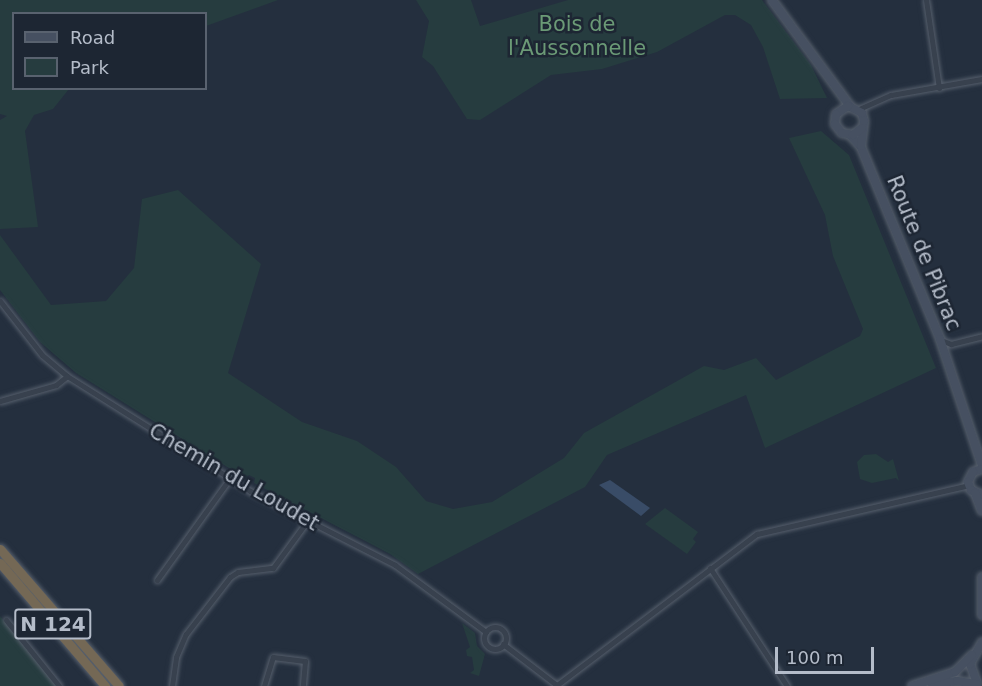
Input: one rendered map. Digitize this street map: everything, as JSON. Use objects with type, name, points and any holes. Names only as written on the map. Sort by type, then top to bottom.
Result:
[{"type":"highway","name":"N 124","points":[[0,549],[119,686]]},
{"type":"highway","name":"N 124","points":[[0,563],[105,686]]},
{"type":"main road","points":[[772,0],[837,92],[850,106],[861,113],[862,129],[850,135],[836,126],[839,110],[837,92]]},
{"type":"main road","points":[[839,110],[850,106]]},
{"type":"main road","name":"Route de Pibrac","points":[[861,147],[862,129]]},
{"type":"main road","name":"Route de Pibrac","points":[[850,135],[861,147],[940,339],[972,443],[982,467]]},
{"type":"main road","name":"Route de Pibrac","points":[[969,485],[973,472],[972,443]]},
{"type":"main road","points":[[973,472],[982,467]]},
{"type":"main road","points":[[969,485],[978,494],[982,511]]},
{"type":"main road","points":[[982,577],[982,615]]},
{"type":"main road","points":[[912,686],[955,672],[982,642]]},
{"type":"main road","points":[[972,655],[970,669],[978,685]]},
{"type":"main road","points":[[917,686],[957,681],[978,685]]},
{"type":"street","points":[[927,0],[939,88]]},
{"type":"street","points":[[861,113],[891,95],[982,79]]},
{"type":"street","name":"Chemin du Loudet","points":[[0,301],[2,308],[42,355],[67,376],[230,478],[395,565],[486,632]]},
{"type":"street","points":[[940,339],[950,344],[982,336]]},
{"type":"street","points":[[0,401],[56,385],[67,376]]},
{"type":"street","points":[[157,580],[230,478]]},
{"type":"street","points":[[503,644],[558,686],[757,534],[771,528],[969,485]]},
{"type":"street","points":[[172,686],[176,657],[186,634],[230,577],[237,572],[273,568],[308,520]]},
{"type":"street","points":[[710,568],[787,686]]},
{"type":"street","points":[[6,620],[59,686]]},
{"type":"street","points":[[500,630],[505,636],[503,644],[490,648],[484,641],[486,632],[500,630]]},
{"type":"street","points":[[264,686],[273,657],[303,660],[303,686]]},
{"type":"green space","points":[[0,0],[278,0],[207,26],[207,12],[12,12],[12,90],[68,90],[53,109],[34,115],[25,131],[38,227],[0,229],[0,120],[7,116],[0,114]]},
{"type":"green space","name":"Bois de l'Aussonnelle","points":[[416,0],[471,0],[480,26],[568,0],[762,0],[811,65],[827,98],[780,99],[763,47],[751,25],[735,15],[725,15],[657,52],[602,69],[551,75],[480,120],[467,119],[433,66],[422,57],[429,21]]},
{"type":"green space","points":[[821,131],[849,155],[936,368],[765,448],[746,395],[607,455],[585,487],[418,574],[390,554],[254,483],[255,478],[249,475],[245,478],[76,373],[40,342],[0,290],[0,235],[51,305],[106,301],[134,268],[142,199],[178,190],[261,264],[228,373],[302,422],[357,441],[396,467],[426,501],[453,509],[492,502],[564,458],[584,433],[704,366],[724,370],[756,358],[776,380],[860,336],[863,329],[833,256],[825,215],[789,138]]},
{"type":"green space","points":[[876,454],[888,462],[893,459],[899,481],[896,478],[872,483],[860,479],[857,462],[864,455]]},
{"type":"green space","points":[[665,508],[698,532],[693,539],[696,542],[687,554],[645,524]]},
{"type":"green space","points":[[0,616],[60,686],[0,686]]},
{"type":"green space","points":[[462,623],[475,633],[477,646],[485,654],[479,676],[470,673],[474,670],[472,657],[467,656],[466,650],[470,647]]},
{"type":"water","points":[[610,480],[650,508],[641,516],[599,485]]}]
